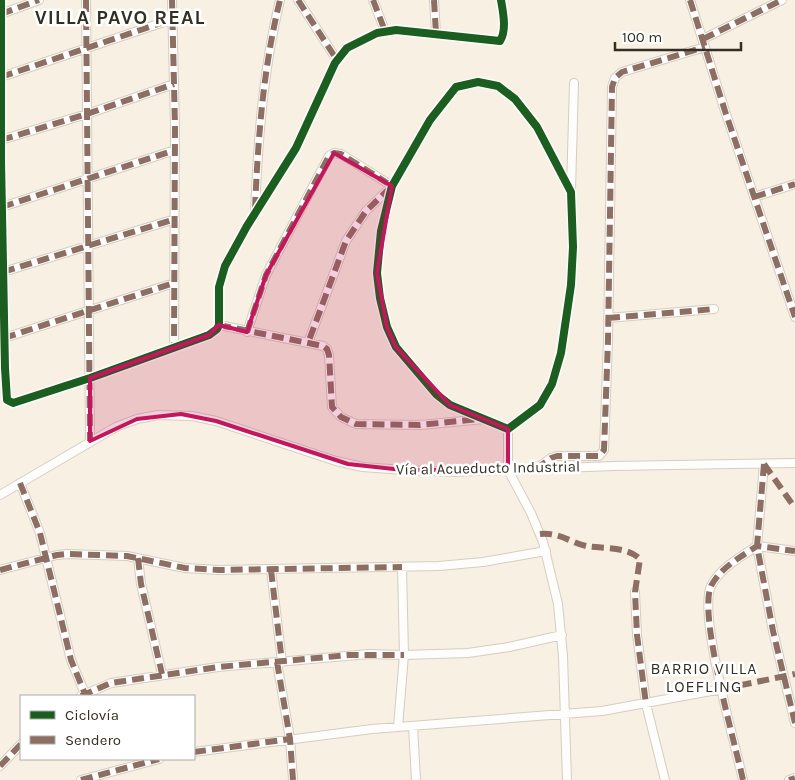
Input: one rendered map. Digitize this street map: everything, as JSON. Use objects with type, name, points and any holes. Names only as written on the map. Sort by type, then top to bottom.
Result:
[{"type":"street","points":[[1,0],[4,338],[7,396],[10,402],[18,402],[90,378],[209,335],[217,329],[219,325],[219,287],[222,274],[255,214],[296,148],[337,60],[352,44],[385,31],[396,30],[500,40],[504,24],[501,0]]},
{"type":"street","points":[[1,14],[39,0]]},
{"type":"street","points":[[86,0],[90,441]]},
{"type":"street","points":[[172,0],[175,150],[174,347]]},
{"type":"street","points":[[255,214],[264,83],[273,28],[280,0]]},
{"type":"street","points":[[298,0],[337,60]]},
{"type":"street","points":[[373,0],[385,31]]},
{"type":"street","points":[[434,0],[436,34]]},
{"type":"street","points":[[690,0],[795,318]]},
{"type":"street","points":[[536,469],[557,456],[592,456],[602,454],[604,445],[611,128],[614,82],[622,72],[704,43],[782,0]]},
{"type":"street","points":[[1,77],[172,19]]},
{"type":"street","points":[[308,344],[346,241],[366,211],[392,186],[430,120],[456,86],[478,82],[498,86],[515,99],[536,127],[571,192]]},
{"type":"street","points":[[508,429],[540,405],[552,384],[561,353],[571,285],[573,247],[571,192],[574,83]]},
{"type":"street","points":[[1,140],[87,114],[174,84]]},
{"type":"street","points":[[2,207],[175,150]]},
{"type":"street","points":[[247,332],[266,275],[330,156],[334,153],[341,154],[392,186]]},
{"type":"street","points":[[754,198],[795,184]]},
{"type":"street","points":[[392,186],[381,231],[377,273],[380,298],[388,328],[396,347],[436,394],[450,405],[508,429]]},
{"type":"street","points":[[3,272],[174,219]]},
{"type":"street","points":[[4,338],[174,283]]},
{"type":"street","points":[[608,318],[714,309]]},
{"type":"street","points":[[219,325],[323,346],[327,349],[329,355],[332,406],[341,417],[356,424],[420,425],[486,419]]},
{"type":"street","name":"Vía al Acueducto Industrial","points":[[0,495],[111,429],[137,419],[158,415],[181,414],[216,421],[316,455],[382,469],[437,471],[508,470],[795,463]]},
{"type":"street","points":[[508,429],[508,470],[531,513],[546,551],[558,604],[562,636],[567,780]]},
{"type":"street","points":[[764,464],[757,546],[795,723]]},
{"type":"street","points":[[20,483],[40,533],[71,660],[83,695],[110,683],[218,667],[362,654],[468,653],[562,636]]},
{"type":"street","points":[[743,780],[722,689],[709,621],[710,591],[716,579],[731,564],[757,546],[795,551]]},
{"type":"street","points":[[0,570],[46,557],[67,554],[112,555],[138,558],[185,568],[271,570],[402,567],[474,563],[546,551]]},
{"type":"street","points":[[138,558],[143,593],[162,674]]},
{"type":"street","points":[[398,727],[404,655],[402,567]]},
{"type":"street","points":[[271,570],[294,780]]},
{"type":"street","points":[[635,592],[637,635],[646,704],[665,780]]},
{"type":"street","points":[[195,752],[398,727],[602,711],[722,689]]},
{"type":"street","points":[[413,726],[416,780]]},
{"type":"street","points":[[0,766],[20,745]]},
{"type":"street","points":[[81,780],[155,760]]},
{"type":"street","points":[[789,780],[795,778]]},
{"type":"highlighted area","points":[[334,153],[392,186],[377,273],[387,327],[396,347],[450,405],[508,429],[508,470],[403,470],[348,464],[216,421],[181,414],[137,419],[90,441],[90,378],[209,335],[219,325],[247,332],[266,275]]},
{"type":"marked path","points":[[1,14],[39,0]]},
{"type":"marked path","points":[[86,0],[90,441]]},
{"type":"marked path","points":[[172,0],[175,127],[174,347]]},
{"type":"marked path","points":[[255,209],[265,78],[280,0]]},
{"type":"marked path","points":[[298,0],[337,60]]},
{"type":"marked path","points":[[373,0],[385,31]]},
{"type":"marked path","points":[[434,0],[436,33]]},
{"type":"marked path","points":[[690,0],[725,111],[795,317]]},
{"type":"marked path","points":[[703,39],[782,0]]},
{"type":"marked path","points":[[1,77],[173,19]]},
{"type":"marked path","points":[[536,469],[557,456],[599,456],[604,450],[608,340],[612,87],[615,78],[622,72],[705,47]]},
{"type":"marked path","points":[[1,140],[87,114],[174,84]]},
{"type":"marked path","points":[[2,207],[175,150]]},
{"type":"marked path","points":[[247,332],[266,275],[329,156],[334,153],[341,154],[392,186],[366,211],[346,241],[308,343]]},
{"type":"marked path","points":[[754,197],[795,184]]},
{"type":"marked path","points":[[3,272],[175,219]]},
{"type":"marked path","points":[[4,338],[174,283]]},
{"type":"marked path","points":[[608,318],[714,309]]},
{"type":"marked path","points":[[219,325],[323,346],[327,349],[329,355],[332,407],[341,417],[356,424],[420,425],[479,419]]},
{"type":"marked path","points":[[764,464],[757,546],[773,631],[795,723]]},
{"type":"marked path","points":[[764,464],[795,508]]},
{"type":"marked path","points":[[20,483],[40,533],[71,660],[85,694]]},
{"type":"marked path","points":[[540,534],[558,536],[586,546],[622,550],[640,559],[635,592],[637,635],[646,704]]},
{"type":"marked path","points":[[743,780],[713,650],[708,601],[711,586],[726,568],[757,546],[795,551]]},
{"type":"marked path","points":[[0,570],[67,554],[127,556],[185,568],[219,570],[402,567]]},
{"type":"marked path","points":[[138,558],[141,584],[162,674]]},
{"type":"marked path","points":[[271,570],[282,662]]},
{"type":"marked path","points":[[83,695],[111,683],[218,667],[349,655],[404,655]]},
{"type":"marked path","points":[[277,662],[290,739],[293,780]]},
{"type":"marked path","points":[[722,689],[795,674]]},
{"type":"marked path","points":[[195,752],[290,739]]},
{"type":"marked path","points":[[0,766],[20,745]]},
{"type":"marked path","points":[[81,780],[155,760]]},
{"type":"marked path","points":[[789,780],[795,778]]},
{"type":"cycle path","points":[[1,0],[1,160],[5,368],[7,400],[13,403],[90,378],[209,335],[217,329],[219,325],[219,287],[225,266],[247,226],[296,148],[335,63],[347,48],[377,33],[396,30],[500,41],[504,26],[501,0]]},
{"type":"cycle path","points":[[478,82],[498,86],[515,99],[537,127],[571,192],[573,247],[571,285],[561,353],[552,384],[540,405],[508,429],[450,405],[436,394],[396,347],[387,327],[380,298],[377,273],[381,231],[392,186],[430,120],[456,87],[478,82]]},
{"type":"district","name":"VILLA PAVO REAL","points":[[120,17]]},
{"type":"district","name":"BARRIO VILLA LOEFLING","points":[[704,677]]}]
